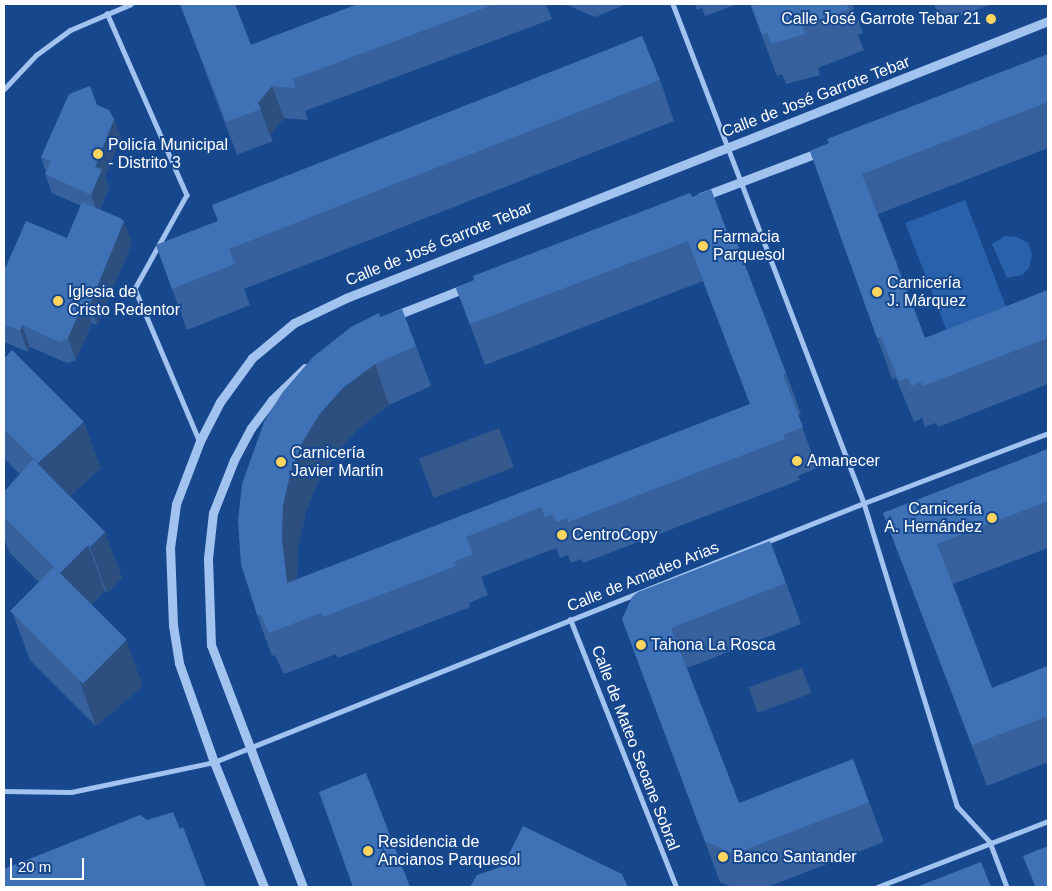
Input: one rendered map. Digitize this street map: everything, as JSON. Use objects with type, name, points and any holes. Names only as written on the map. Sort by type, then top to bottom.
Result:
[{"type":"street","points":[[4,90],[43,50],[70,30],[107,12],[131,4]]},
{"type":"street","points":[[673,4],[739,182],[864,503],[957,806],[990,842],[1007,887]]},
{"type":"street","points":[[107,12],[186,195],[135,289],[200,441]]},
{"type":"street","name":"Calle de José Garrote Tebar","points":[[264,887],[214,762],[179,663],[173,625],[170,548],[176,504],[200,441],[220,402],[252,358],[294,323],[410,271],[1048,21]]},
{"type":"street","points":[[693,200],[831,147]]},
{"type":"street","points":[[388,318],[477,284]]},
{"type":"street","points":[[303,887],[248,747],[211,645],[208,558],[214,512],[227,476],[251,428],[272,400],[311,364]]},
{"type":"street","name":"Calle de Amadeo Arias","points":[[4,791],[71,792],[214,762],[864,503],[1048,434]]},
{"type":"street","name":"Calle de Mateo Seoane Sobral","points":[[570,619],[676,887]]},
{"type":"street","points":[[876,887],[1048,821]]},
{"type":"shaded area","points":[[965,200],[1011,320],[951,343],[905,223]]},
{"type":"shaded area","points":[[1005,236],[1017,237],[1028,243],[1032,255],[1029,268],[1022,275],[1007,278],[992,244]]},
{"type":"shaded area","points":[[499,428],[514,467],[434,498],[419,459]]},
{"type":"shaded area","points":[[802,668],[811,693],[758,713],[748,687]]},
{"type":"building","points":[[180,4],[235,4],[251,45],[358,4],[495,4],[293,79],[296,88],[272,86],[258,103],[261,109],[226,122]]},
{"type":"building","points":[[751,4],[846,4],[849,9],[802,27],[805,34],[771,44],[767,33],[762,35]]},
{"type":"building","points":[[642,36],[660,80],[229,249],[235,264],[172,289],[156,245],[218,221],[212,205]]},
{"type":"building","points":[[1048,54],[1048,102],[862,174],[925,338],[1048,290],[1048,338],[923,386],[921,382],[911,386],[908,378],[899,381],[881,337],[877,338],[810,151],[829,143],[827,139]]},
{"type":"building","points":[[90,86],[97,105],[109,110],[114,119],[95,167],[102,169],[91,195],[45,174],[51,161],[41,157],[69,94]]},
{"type":"building","points":[[711,189],[731,242],[736,240],[786,373],[783,375],[803,427],[784,435],[785,439],[568,522],[567,518],[556,522],[553,514],[545,517],[541,507],[466,537],[473,554],[454,562],[456,566],[323,617],[321,613],[269,633],[260,614],[257,615],[241,564],[238,521],[242,484],[264,422],[282,393],[313,357],[351,327],[379,313],[380,317],[402,309],[416,346],[375,364],[343,388],[319,415],[302,443],[291,471],[283,506],[282,539],[287,583],[750,404],[688,241],[470,324],[456,288],[474,280],[473,276],[690,193],[692,197]]},
{"type":"building","points":[[82,202],[124,221],[90,304],[84,301],[68,338],[59,342],[22,325],[20,331],[4,324],[4,271],[26,221],[67,238]]},
{"type":"building","points":[[12,350],[84,422],[38,463],[4,429],[4,359]]},
{"type":"building","points":[[1048,449],[1048,501],[937,544],[992,688],[1048,666],[1048,716],[972,745],[883,513]]},
{"type":"building","points":[[33,459],[105,532],[90,547],[88,545],[60,573],[4,517],[4,492]]},
{"type":"building","points":[[770,541],[786,583],[671,628],[739,803],[853,759],[869,802],[734,854],[705,841],[622,619],[632,597],[638,592]]},
{"type":"building","points":[[54,567],[127,640],[83,684],[10,611]]},
{"type":"building","name":"Residencia de Ancianos Parquesol","points":[[366,773],[410,887],[353,887],[319,792]]},
{"type":"building","points":[[173,812],[180,829],[183,827],[206,887],[4,887],[4,869],[140,815],[147,820]]},
{"type":"building","points":[[523,826],[622,874],[628,887],[470,887],[477,875],[503,866]]},
{"type":"building","points":[[1048,846],[1048,887],[1036,887],[1023,856]]},
{"type":"building","points":[[981,862],[991,887],[916,887]]},
{"type":"place","name":"Calle José Garrote Tebar 21","points":[[991,19]]},
{"type":"place","name":"Policía Municipal - Distrito 3","points":[[98,154]]},
{"type":"place","name":"Farmacia Parquesol","points":[[703,246]]},
{"type":"place","name":"Carnicería J. Márquez","points":[[877,292]]},
{"type":"place","name":"Iglesia de Cristo Redentor","points":[[58,301]]},
{"type":"place","name":"Amanecer","points":[[797,461]]},
{"type":"place","name":"Carnicería Javier Martín","points":[[281,462]]},
{"type":"place","name":"Carnicería A. Hernández","points":[[992,518]]},
{"type":"place","name":"CentroCopy","points":[[562,535]]},
{"type":"place","name":"Tahona La Rosca","points":[[641,645]]},
{"type":"place","name":"Residencia de Ancianos Parquesol","points":[[368,851]]},
{"type":"place","name":"Banco Santander","points":[[723,857]]}]
